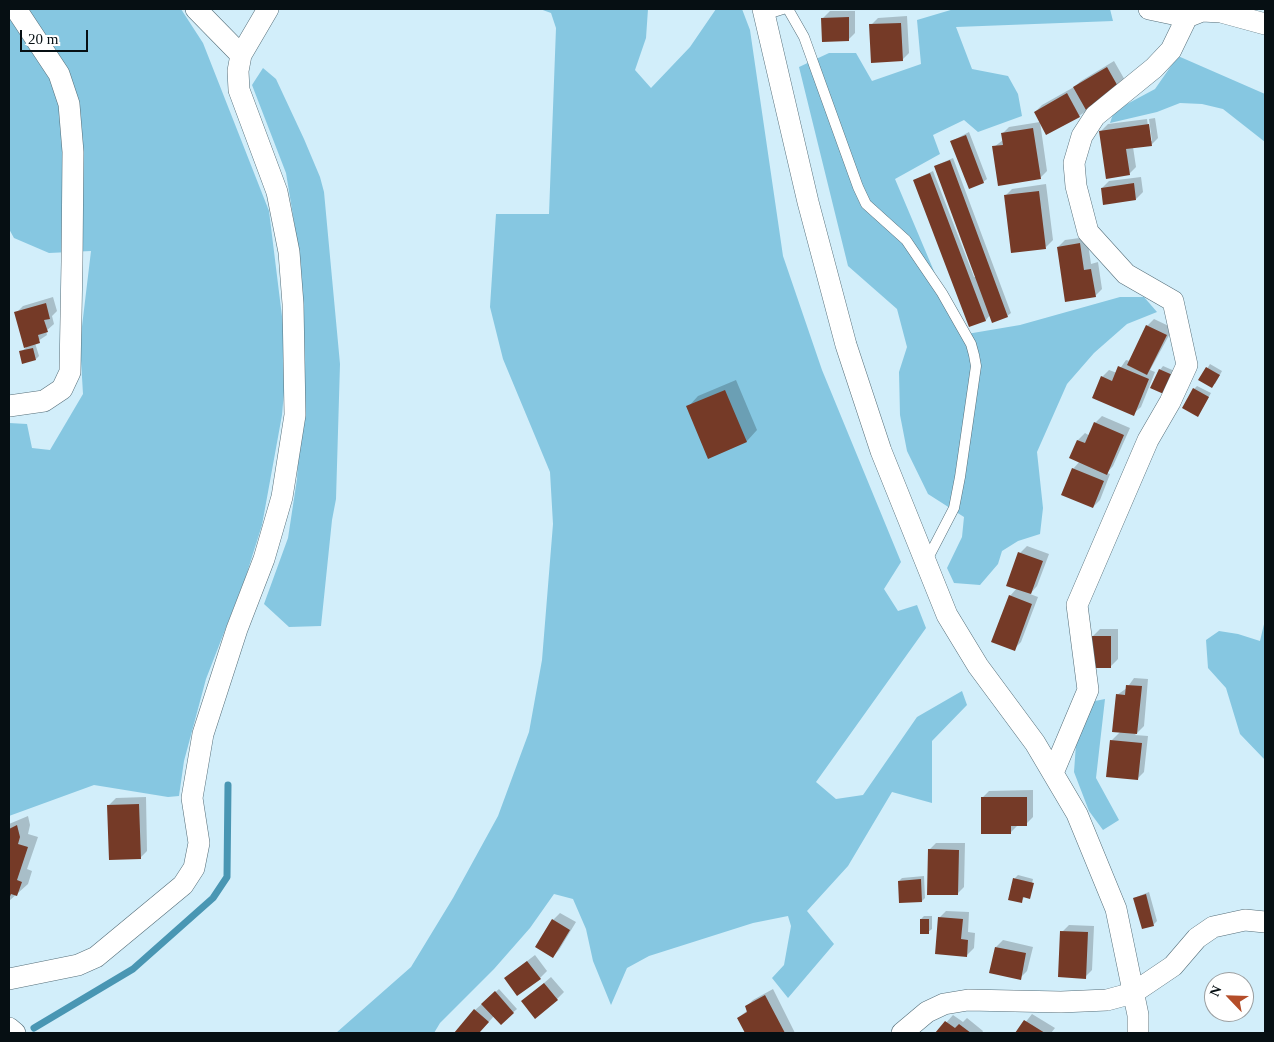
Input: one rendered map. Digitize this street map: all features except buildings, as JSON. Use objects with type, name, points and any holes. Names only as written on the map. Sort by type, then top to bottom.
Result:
[{"type":"street","points":[[9,406],[44,401],[62,388],[70,372],[72,262],[73,152],[69,104],[59,74],[16,9]]},
{"type":"street","points":[[196,9],[241,55]]},
{"type":"street","points":[[9,979],[78,965],[96,957],[183,885],[194,868],[199,842],[192,798],[203,734],[237,629],[264,559],[282,497],[295,415],[293,304],[289,252],[277,192],[240,90],[238,71],[241,55],[268,9]]},
{"type":"street","points":[[1149,9],[1187,17],[1202,11],[1221,12],[1265,24]]},
{"type":"street","points":[[770,11],[808,202],[846,345],[881,451],[947,615],[978,666],[1054,773],[1077,814],[1107,883],[1123,937],[1138,1016],[1138,1033]]},
{"type":"street","points":[[1054,773],[1088,690],[1077,605],[1148,440],[1179,385],[1187,365],[1173,301],[1126,274],[1088,232],[1076,186],[1074,163],[1082,136],[1095,116],[1154,68],[1170,50],[1187,17]]},
{"type":"street","points":[[902,1033],[927,1012],[944,1004],[968,1000],[1060,1002],[1107,1000],[1134,993],[1173,966],[1197,938],[1213,927],[1245,920],[1265,922]]},
{"type":"street","points":[[9,1028],[15,1033]]},
{"type":"lane","points":[[788,9],[804,37],[854,178],[866,204],[906,240],[942,293],[971,344],[974,355],[976,366],[954,508],[926,563]]},
{"type":"shaded area","points":[[9,9],[181,9],[203,43],[269,211],[287,357],[282,415],[262,525],[246,576],[206,679],[184,761],[179,796],[168,797],[94,785],[9,816],[9,423],[27,424],[32,448],[50,450],[83,394],[80,343],[91,251],[49,253],[14,238],[9,229]]},
{"type":"shaded area","points":[[540,9],[648,9],[646,38],[635,70],[651,88],[690,47],[716,9],[742,9],[750,30],[783,256],[822,370],[901,562],[884,589],[898,611],[917,605],[926,628],[816,782],[836,799],[863,795],[917,717],[962,691],[967,705],[932,741],[932,803],[892,792],[848,866],[807,911],[834,944],[788,998],[772,978],[784,965],[791,926],[788,916],[753,923],[649,956],[627,968],[611,1005],[593,961],[586,929],[573,899],[554,894],[530,928],[494,969],[440,1023],[434,1033],[336,1033],[411,967],[453,898],[498,816],[529,732],[542,660],[553,524],[550,472],[503,359],[490,307],[496,214],[549,214],[556,28],[551,13]]},
{"type":"shaded area","points":[[954,9],[1110,9],[1113,21],[956,27],[972,69],[1008,76],[1018,94],[1022,116],[978,132],[964,120],[933,135],[940,154],[895,179],[961,335],[1020,325],[1120,297],[1144,297],[1157,312],[1127,324],[1094,353],[1067,384],[1037,452],[1043,508],[1040,534],[1018,541],[1002,551],[998,564],[980,585],[954,583],[947,568],[962,537],[964,517],[928,494],[907,451],[900,415],[899,372],[907,347],[897,309],[848,266],[799,67],[829,53],[856,53],[872,81],[921,64],[917,20]]},
{"type":"shaded area","points":[[1178,56],[1265,94],[1265,142],[1223,109],[1202,104],[1180,103],[1157,112],[1110,123],[1114,111],[1155,89]]},
{"type":"shaded area","points":[[263,68],[276,79],[304,139],[320,177],[324,192],[340,364],[336,499],[332,520],[321,626],[289,627],[264,604],[288,538],[297,479],[302,385],[298,246],[286,173],[252,85]]},
{"type":"shaded area","points":[[1265,620],[1265,760],[1240,734],[1226,688],[1208,668],[1206,640],[1219,631],[1238,634],[1260,641]]},
{"type":"shaded area","points":[[1105,699],[1096,778],[1119,820],[1103,830],[1089,811],[1074,772],[1076,744],[1090,702]]},
{"type":"waterway","points":[[34,1028],[133,969],[213,898],[227,877],[228,785]]}]
